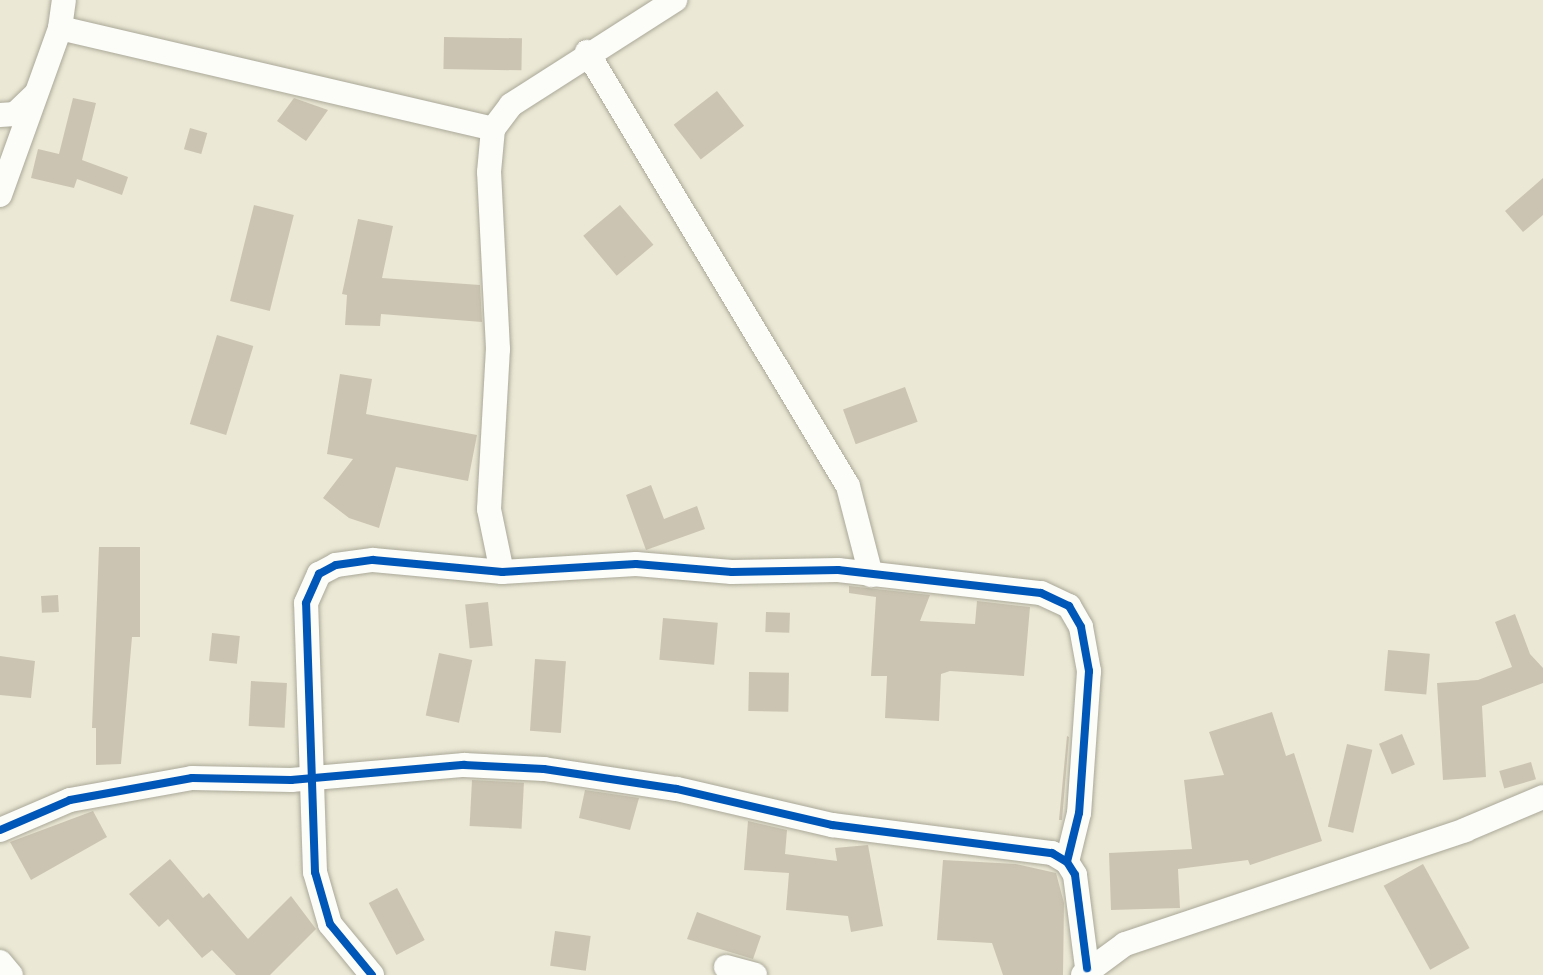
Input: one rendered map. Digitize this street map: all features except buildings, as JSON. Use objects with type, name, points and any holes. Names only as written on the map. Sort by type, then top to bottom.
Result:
[{"type":"street","points":[[0,195],[60,28],[64,0]]},
{"type":"street","points":[[502,572],[489,509],[498,349],[489,172],[493,129],[511,105],[587,52],[675,0]]},
{"type":"street","points":[[60,28],[493,129]]},
{"type":"street","points":[[587,52],[848,486],[871,575]]},
{"type":"street","points":[[0,115],[15,114],[38,92]]},
{"type":"street","points":[[372,975],[330,924],[319,899],[306,603],[319,574],[336,565],[373,560],[502,572],[636,564],[732,572],[871,575],[1041,593],[1069,606],[1081,627],[1089,671],[1079,813],[1067,862]]},
{"type":"street","points":[[0,830],[70,800],[124,786],[192,778],[313,777],[464,765],[544,769],[677,789],[832,825],[1052,853],[1067,862],[1079,890],[1085,972]]},
{"type":"street","points":[[1085,972],[1125,944],[1182,922],[1465,830],[1543,797]]},
{"type":"street","points":[[0,962],[11,975]]},
{"type":"street","points":[[726,967],[755,975]]},
{"type":"cycle path","points":[[372,975],[330,924],[315,872],[306,603],[319,574],[336,565],[373,560],[502,572],[636,564],[732,572],[838,570],[1041,593],[1069,606],[1081,627],[1089,671],[1079,813],[1067,862]]},
{"type":"cycle path","points":[[0,830],[70,800],[192,778],[291,780],[464,765],[544,769],[677,789],[832,825],[1052,853],[1067,862],[1075,875],[1087,968]]}]
